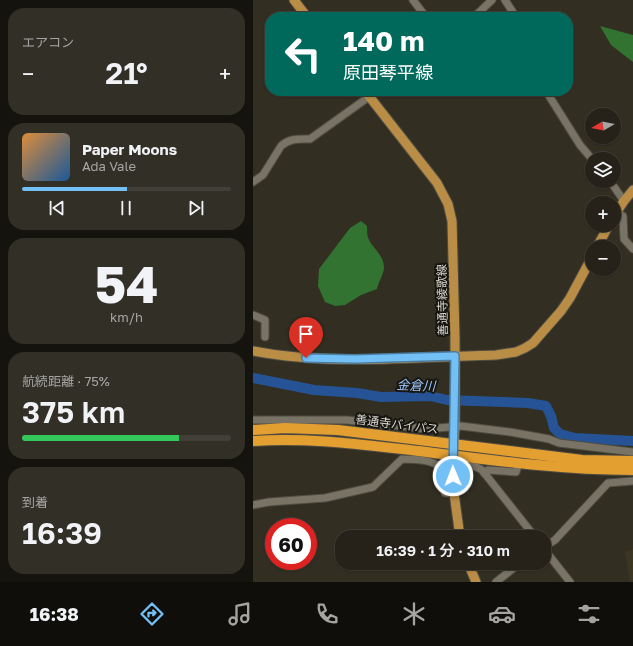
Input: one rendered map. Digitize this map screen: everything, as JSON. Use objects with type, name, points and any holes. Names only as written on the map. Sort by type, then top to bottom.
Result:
[{"type":"highway","name":"善通寺バイパス","points":[[253,430],[285,428],[338,430],[582,460],[633,461]]},
{"type":"highway","name":"善通寺バイパス","points":[[253,441],[283,440],[336,442],[581,469],[633,470]]},
{"type":"main road","points":[[294,0],[303,12]]},
{"type":"main road","name":"善通寺綾歌線","points":[[373,96],[437,183],[448,204],[452,221],[455,356],[453,476],[459,530]]},
{"type":"main road","points":[[621,206],[633,190]]},
{"type":"main road","points":[[253,351],[306,358],[355,359],[509,354],[525,348],[533,343],[561,311],[585,270]]},
{"type":"main road","points":[[471,570],[476,582]]},
{"type":"street","points":[[413,0],[422,12]]},
{"type":"street","points":[[479,12],[492,0]]},
{"type":"street","points":[[505,0],[513,12]]},
{"type":"street","points":[[253,182],[263,175],[285,142],[298,139],[310,139],[367,96]]},
{"type":"street","points":[[549,96],[586,152]]},
{"type":"street","points":[[615,188],[624,201]]},
{"type":"street","points":[[621,216],[623,216],[624,239],[633,249]]},
{"type":"street","points":[[253,315],[265,320],[265,337]]},
{"type":"street","points":[[253,420],[347,420],[426,429],[455,424],[549,438],[559,443],[633,452]]},
{"type":"street","points":[[253,506],[269,502],[325,498],[373,487],[402,459],[420,460],[437,464],[443,472],[445,493],[454,493]]},
{"type":"street","points":[[484,473],[488,470],[516,472],[519,463]]},
{"type":"street","points":[[453,476],[460,474],[472,466],[476,466],[484,473],[529,530]]},
{"type":"street","points":[[551,543],[608,483],[633,480]]},
{"type":"street","points":[[551,557],[570,582]]},
{"type":"street","points":[[496,582],[511,570]]},
{"type":"shaded area","points":[[633,549],[633,582],[630,582],[625,552]]},
{"type":"green space","points":[[600,26],[633,35],[633,62],[611,45]]},
{"type":"green space","points":[[361,221],[367,226],[368,238],[384,263],[383,273],[377,289],[361,295],[345,305],[335,306],[325,302],[318,286],[319,269],[350,228]]},
{"type":"waterway","name":"金倉川","points":[[253,378],[314,390],[357,393],[381,397],[430,396],[447,400],[528,403],[546,406],[551,416],[554,428],[560,434],[575,438],[633,441]]},
{"type":"route","points":[[306,358],[355,359],[455,356],[453,476]]}]
